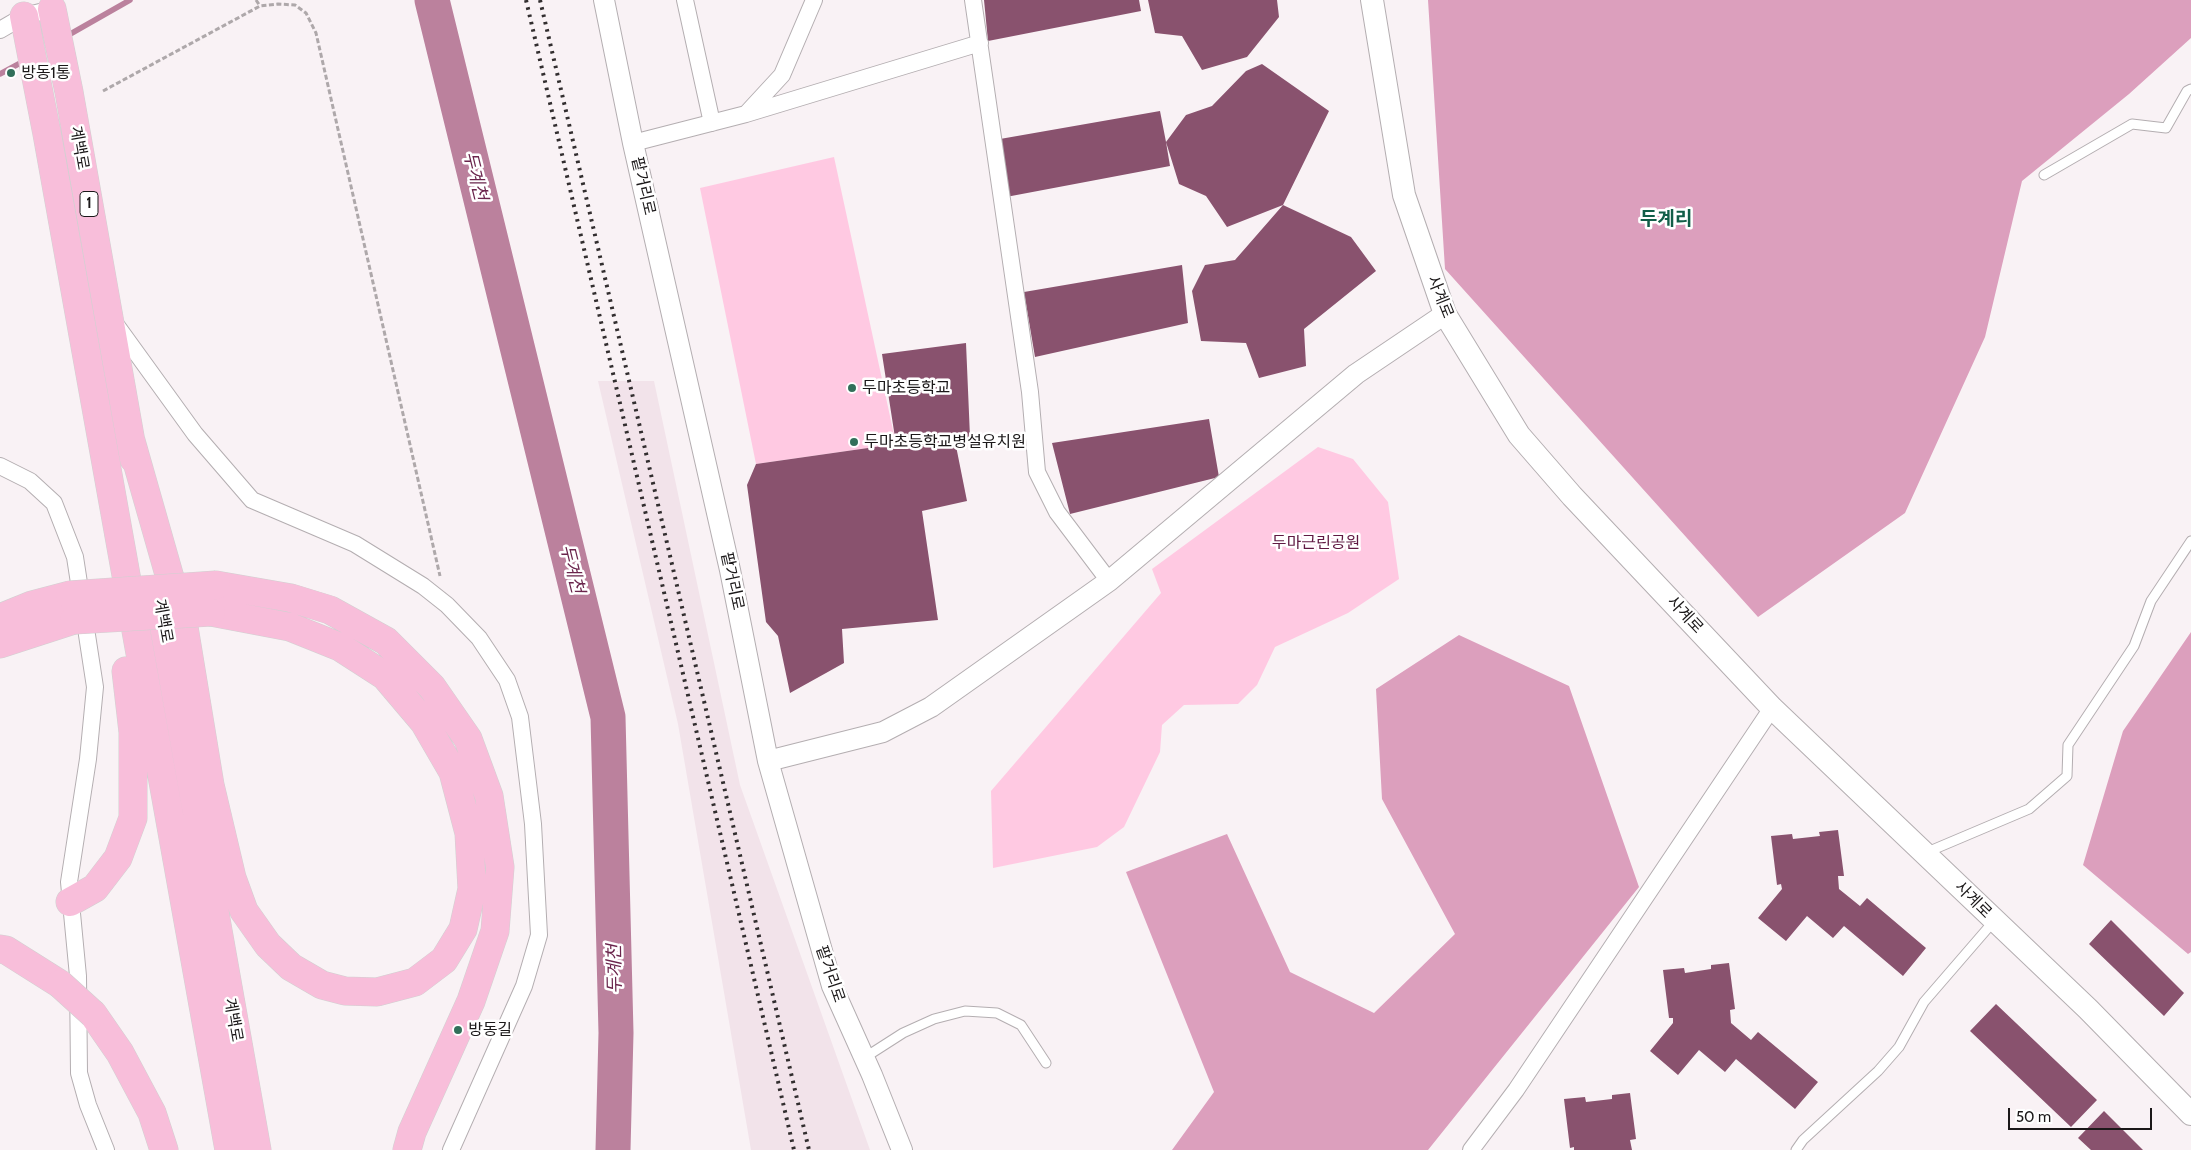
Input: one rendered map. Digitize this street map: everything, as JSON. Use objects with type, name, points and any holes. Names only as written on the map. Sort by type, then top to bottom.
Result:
[{"type":"highway","name":"계백로","points":[[52,9],[69,92],[256,1150]]},
{"type":"highway","name":"계백로","points":[[24,16],[47,134],[230,1150]]},
{"type":"highway","points":[[0,618],[32,605],[72,607],[211,612],[290,627],[340,647],[385,676],[424,722],[453,772],[469,833],[472,889],[464,929],[444,960],[415,982],[377,992],[345,991],[322,985],[291,967],[268,945],[244,911],[232,878],[210,785],[184,628],[131,441]]},
{"type":"highway","points":[[70,902],[95,888],[118,858],[133,818],[133,732],[122,630],[123,557]]},
{"type":"highway","points":[[0,644],[72,607],[216,585],[291,598],[330,610],[386,641],[432,687],[468,739],[489,796],[500,867],[495,931],[471,1001],[412,1132],[407,1150]]},
{"type":"highway","points":[[0,949],[6,950],[60,984],[93,1014],[120,1052],[148,1104],[164,1150]]},
{"type":"main road","name":"사계로","points":[[1372,0],[1404,195],[1445,314],[1519,434],[1572,496],[1772,708],[2088,1009],[2191,1114]]},
{"type":"street","name":"팥거리로","points":[[604,0],[633,143],[723,542],[768,761],[832,986],[902,1150]]},
{"type":"street","points":[[685,0],[712,123]]},
{"type":"street","points":[[746,114],[782,75],[814,0]]},
{"type":"street","points":[[973,0],[1030,392],[1037,472],[1057,512],[1109,581]]},
{"type":"street","points":[[0,30],[24,16],[52,9]]},
{"type":"street","points":[[633,143],[746,114],[980,43]]},
{"type":"street","points":[[768,761],[883,732],[931,707],[1109,581],[1356,374],[1445,314]]},
{"type":"street","points":[[108,315],[195,434],[252,500],[355,544],[423,586],[447,605],[479,638],[507,680],[520,718],[533,824],[539,935],[524,986],[451,1150]]},
{"type":"street","points":[[0,466],[30,482],[54,503],[75,557],[95,687],[88,759],[69,882],[70,902],[78,976],[79,1073],[88,1105],[106,1150]]},
{"type":"street","points":[[1472,1150],[1516,1090],[1772,708]]},
{"type":"lane","points":[[2044,175],[2132,124],[2166,128],[2187,91],[2191,89]]},
{"type":"lane","points":[[1925,853],[2029,809],[2067,776],[2068,745],[2134,646],[2151,601],[2191,541]]},
{"type":"lane","points":[[1796,1150],[1803,1140],[1878,1071],[1898,1047],[1924,1002],[1994,921]]},
{"type":"lane","points":[[864,1058],[903,1033],[934,1019],[965,1011],[997,1013],[1022,1024],[1046,1063]]},
{"type":"path","points":[[257,1],[260,6]]},
{"type":"path","points":[[103,90],[260,6],[295,5],[306,13],[316,33],[447,605]]},
{"type":"shaded area","points":[[1428,0],[2191,0],[2191,38],[2129,94],[2022,181],[1985,337],[1905,513],[1758,617],[1445,269]]},
{"type":"shaded area","points":[[598,381],[654,381],[740,785],[870,1150],[751,1150],[678,724]]},
{"type":"shaded area","points":[[2191,632],[2191,952],[2188,954],[2083,865],[2123,731]]},
{"type":"shaded area","points":[[1459,635],[1569,686],[1639,887],[1428,1150],[1172,1150],[1214,1092],[1126,872],[1227,834],[1290,972],[1374,1013],[1455,934],[1382,799],[1376,689]]},
{"type":"green space","points":[[834,157],[896,444],[756,464],[700,188]]},
{"type":"green space","name":"두마근린공원","points":[[1318,447],[1353,459],[1388,502],[1399,579],[1348,613],[1275,647],[1257,685],[1238,704],[1184,705],[1162,725],[1160,752],[1124,827],[1097,847],[993,868],[991,791],[1161,593],[1152,569]]},
{"type":"building","points":[[984,0],[1139,0],[1141,11],[988,41]]},
{"type":"building","points":[[1148,0],[1277,0],[1279,17],[1247,57],[1202,70],[1182,36],[1155,33]]},
{"type":"building","points":[[1262,64],[1329,111],[1283,205],[1227,227],[1206,196],[1179,184],[1166,142],[1186,115],[1212,106],[1246,71]]},
{"type":"building","points":[[1160,111],[1170,166],[1006,197],[1000,139]]},
{"type":"building","points":[[1283,205],[1351,237],[1376,271],[1304,329],[1306,366],[1259,378],[1246,343],[1201,341],[1192,291],[1205,265],[1235,260]]},
{"type":"building","points":[[1182,265],[1188,323],[1035,357],[1024,292]]},
{"type":"building","name":"두마초등학교","points":[[966,343],[970,437],[956,446],[967,501],[922,511],[938,620],[842,629],[844,663],[790,693],[778,636],[766,622],[747,485],[756,464],[896,444],[882,354]]},
{"type":"building","points":[[1209,419],[1219,477],[1070,514],[1052,443]]},
{"type":"building","points":[[1838,830],[1844,876],[1838,876],[1839,889],[1860,906],[1867,898],[1926,948],[1903,976],[1844,926],[1833,938],[1807,916],[1786,941],[1758,918],[1782,889],[1781,884],[1777,885],[1771,836],[1792,834],[1793,839],[1820,836],[1819,832]]},
{"type":"building","points":[[2111,920],[2184,993],[2164,1016],[2089,944]]},
{"type":"building","points":[[1729,963],[1735,1009],[1730,1010],[1731,1023],[1751,1040],[1758,1032],[1818,1082],[1795,1109],[1736,1059],[1725,1072],[1699,1050],[1678,1075],[1650,1051],[1673,1023],[1673,1018],[1669,1018],[1663,970],[1684,968],[1685,973],[1711,969],[1711,965]]},
{"type":"building","points":[[1996,1004],[2097,1100],[2071,1127],[1970,1031]]},
{"type":"building","points":[[1630,1093],[1636,1139],[1630,1140],[1632,1150],[1574,1150],[1574,1147],[1570,1148],[1564,1099],[1585,1097],[1586,1102],[1612,1099],[1612,1095]]},
{"type":"building","points":[[2104,1111],[2143,1150],[2091,1150],[2078,1138]]},
{"type":"waterway","points":[[65,37],[130,0]]},
{"type":"waterway","name":"두계천","points":[[432,0],[608,717],[616,1033],[613,1150]]},
{"type":"waterway","points":[[0,74],[24,61]]},
{"type":"railway","points":[[526,0],[794,1150]]},
{"type":"railway","points":[[540,0],[809,1150]]},
{"type":"place","name":"방동1통","points":[[11,73]]},
{"type":"place","name":"두마초등학교","points":[[852,388]]},
{"type":"place","name":"두마초등학교병설유치원","points":[[854,442]]},
{"type":"place","name":"방동길","points":[[458,1030]]},
{"type":"district","name":"두계리","points":[[1666,219]]}]
